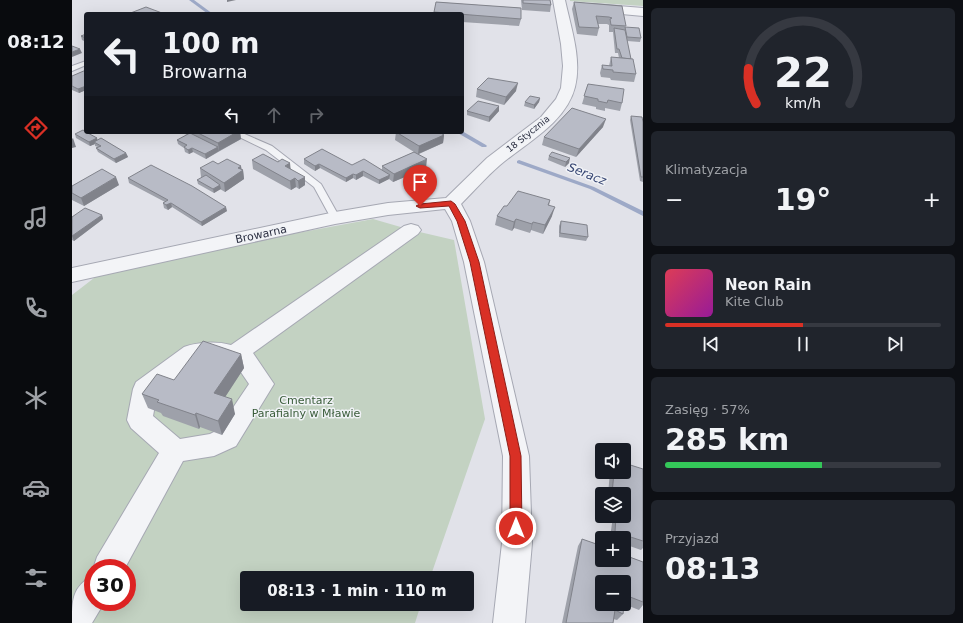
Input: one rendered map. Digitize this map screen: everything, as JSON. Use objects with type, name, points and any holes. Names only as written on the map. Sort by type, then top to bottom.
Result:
[{"type":"street","points":[[559,3],[579,7],[643,12]]},
{"type":"street","name":"18 Stycznia","points":[[451,204],[493,162],[510,150],[554,113],[568,88],[570,59],[559,3]]},
{"type":"street","points":[[451,204],[461,221],[474,262],[516,456],[516,543],[509,623]]},
{"type":"street","name":"Browarna","points":[[72,275],[335,218],[388,209],[451,204]]},
{"type":"street","points":[[175,451],[140,420],[145,389],[192,353],[239,351],[411,230]]},
{"type":"street","points":[[175,451],[214,445],[227,438],[262,384],[239,351]]},
{"type":"street","points":[[113,559],[175,451]]},
{"type":"street","points":[[74,623],[84,607]]},
{"type":"lane","points":[[72,69],[84,64]]},
{"type":"lane","points":[[237,134],[268,148],[318,186],[335,218]]},
{"type":"green space","points":[[643,0],[643,6],[570,1]]},
{"type":"green space","name":"Cmentarz Parafialny w Mławie","points":[[373,219],[454,240],[485,419],[432,571],[240,571],[240,611],[419,611],[415,623],[72,623],[72,295],[107,268]]},
{"type":"building","points":[[523,0],[550,0],[551,5],[523,3]]},
{"type":"building","points":[[436,2],[521,8],[521,19],[464,14],[464,12],[434,12]]},
{"type":"building","points":[[574,2],[622,6],[626,26],[611,25],[610,19],[612,18],[596,16],[599,28],[579,27]]},
{"type":"building","points":[[146,7],[159,12],[133,12]]},
{"type":"building","points":[[625,27],[639,28],[641,38],[627,37]]},
{"type":"building","points":[[614,28],[625,30],[631,59],[622,58],[619,49],[617,49]]},
{"type":"building","points":[[72,46],[80,49],[72,52]]},
{"type":"building","points":[[611,57],[633,59],[636,74],[613,72],[613,70],[603,69],[602,65],[612,66]]},
{"type":"building","points":[[84,71],[84,87],[78,89],[72,86],[72,76]]},
{"type":"building","points":[[488,78],[518,83],[506,97],[477,89]]},
{"type":"building","points":[[588,84],[624,89],[622,103],[608,100],[607,103],[598,101],[598,99],[584,96]]},
{"type":"building","points":[[530,96],[540,98],[534,105],[525,102]]},
{"type":"building","points":[[478,101],[499,106],[489,117],[467,111]]},
{"type":"building","points":[[572,108],[606,119],[579,149],[544,137]]},
{"type":"building","points":[[631,116],[642,117],[643,122],[643,177],[641,177]]},
{"type":"building","points":[[83,130],[84,134],[90,134],[97,138],[89,142],[75,134]]},
{"type":"building","points":[[188,134],[192,134],[218,147],[205,154],[192,148],[188,150],[184,147],[187,145],[177,140]]},
{"type":"building","points":[[200,134],[234,134],[218,143]]},
{"type":"building","points":[[399,134],[444,135],[419,146]]},
{"type":"building","points":[[101,138],[126,153],[114,159],[96,148],[101,146],[94,142]]},
{"type":"building","points":[[322,149],[352,165],[364,159],[390,175],[379,180],[363,171],[346,178],[319,164],[315,166],[304,159]]},
{"type":"building","points":[[414,152],[427,159],[394,174],[382,166]]},
{"type":"building","points":[[552,152],[570,158],[566,162],[549,156]]},
{"type":"building","points":[[263,154],[278,162],[282,159],[290,163],[285,166],[305,177],[298,181],[295,178],[290,181],[252,160]]},
{"type":"building","points":[[227,159],[241,166],[238,168],[243,170],[224,183],[200,168],[213,161],[218,164]]},
{"type":"building","points":[[151,165],[192,186],[226,207],[201,222],[171,203],[166,205],[163,203],[168,200],[128,178]]},
{"type":"building","points":[[102,169],[116,177],[81,198],[72,193],[72,186]]},
{"type":"building","points":[[206,175],[220,185],[213,189],[197,180]]},
{"type":"building","points":[[518,191],[550,200],[548,205],[555,207],[545,225],[533,222],[532,224],[516,219],[514,222],[497,216],[504,206],[507,206]]},
{"type":"building","points":[[85,208],[102,215],[72,236],[72,217]]},
{"type":"building","points":[[561,221],[587,225],[588,237],[560,233]]},
{"type":"building","points":[[203,341],[241,354],[214,393],[232,399],[218,421],[157,402],[159,400],[142,394],[157,374],[174,380]]},
{"type":"building","points":[[631,465],[643,469],[643,541],[631,537],[631,531],[615,531],[616,523],[631,523],[631,487],[613,487],[613,479],[631,479]]},
{"type":"building","points":[[582,539],[595,544],[595,567],[631,567],[631,558],[643,562],[643,602],[631,597],[631,575],[595,575],[595,611],[615,611],[613,623],[566,623]]},
{"type":"waterway","name":"Seracz","points":[[191,0],[208,12]]},
{"type":"waterway","name":"Seracz","points":[[463,134],[484,146]]},
{"type":"waterway","name":"Seracz","points":[[519,162],[592,188],[643,214]]},
{"type":"route","points":[[420,206],[451,204],[461,221],[474,262],[504,394],[516,456],[516,528]]}]
